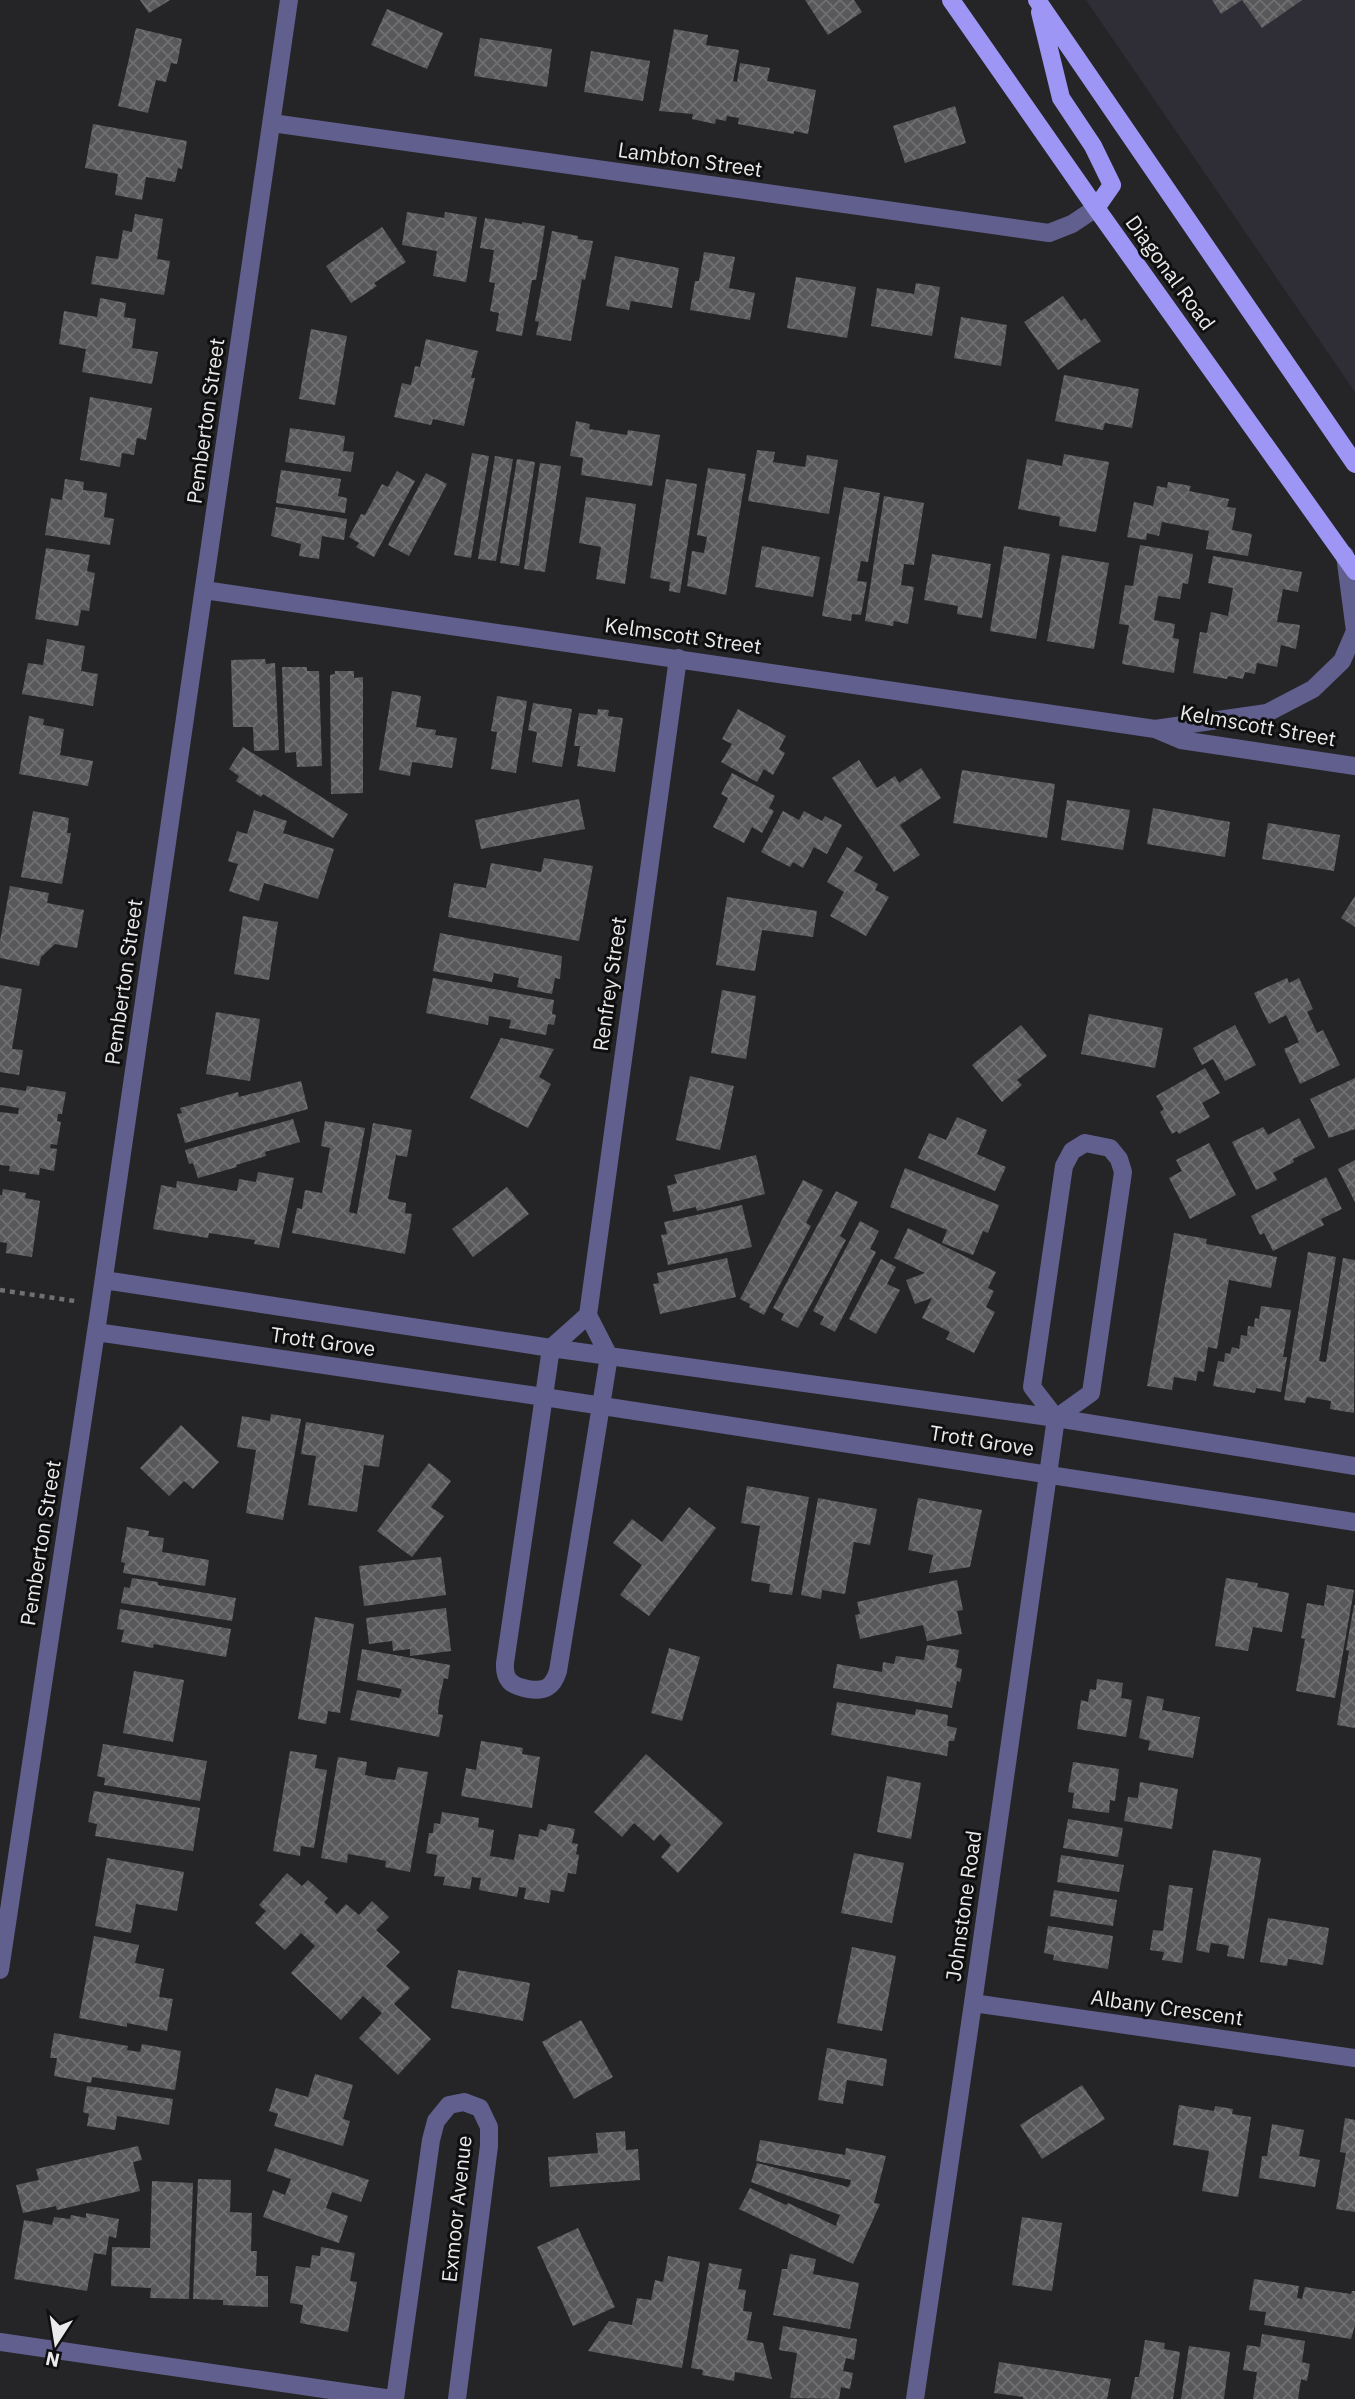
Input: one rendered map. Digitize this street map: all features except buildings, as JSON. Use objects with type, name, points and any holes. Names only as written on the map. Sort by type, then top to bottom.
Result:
[{"type":"main road","name":"Diagonal Road","points":[[951,0],[1355,571]]},
{"type":"main road","name":"Diagonal Road","points":[[1037,1],[1355,464]]},
{"type":"main road","points":[[1037,1],[1061,98],[1093,146],[1112,186],[1096,208]]},
{"type":"street","name":"Pemberton Street","points":[[0,1969],[4,1911],[104,1280],[289,0]]},
{"type":"street","name":"Lambton Street","points":[[272,124],[1049,233],[1072,224],[1096,208]]},
{"type":"street","name":"Kelmscott Street","points":[[1155,729],[1268,713],[1313,689],[1342,661],[1355,631],[1345,555]]},
{"type":"street","name":"Kelmscott Street","points":[[204,590],[1155,729],[1181,740],[1355,766]]},
{"type":"street","name":"Renfrey Street","points":[[588,1315],[678,658]]},
{"type":"street","name":"Trott Grove","points":[[1085,1143],[1110,1147],[1119,1159],[1123,1172],[1091,1393],[1056,1418],[1032,1387],[1064,1166],[1072,1151],[1085,1143]]},
{"type":"street","name":"Trott Grove","points":[[104,1280],[551,1348],[1056,1418],[1355,1466]]},
{"type":"street","points":[[588,1315],[609,1356],[555,1681],[539,1691],[517,1687],[509,1682],[504,1673],[551,1348],[588,1315]]},
{"type":"street","name":"Trott Grove","points":[[96,1332],[544,1397],[1355,1522]]},
{"type":"street","name":"Johnstone Road","points":[[915,2399],[1056,1418]]},
{"type":"street","name":"Albany Crescent","points":[[973,2003],[1355,2058]]},
{"type":"street","name":"Exmoor Avenue","points":[[0,2342],[393,2399],[431,2140],[436,2120],[449,2105],[464,2102],[480,2108],[489,2127],[489,2146],[457,2399]]},
{"type":"path","points":[[0,1290],[100,1305]]},
{"type":"shaded area","points":[[1086,0],[1355,0],[1355,392]]}]
